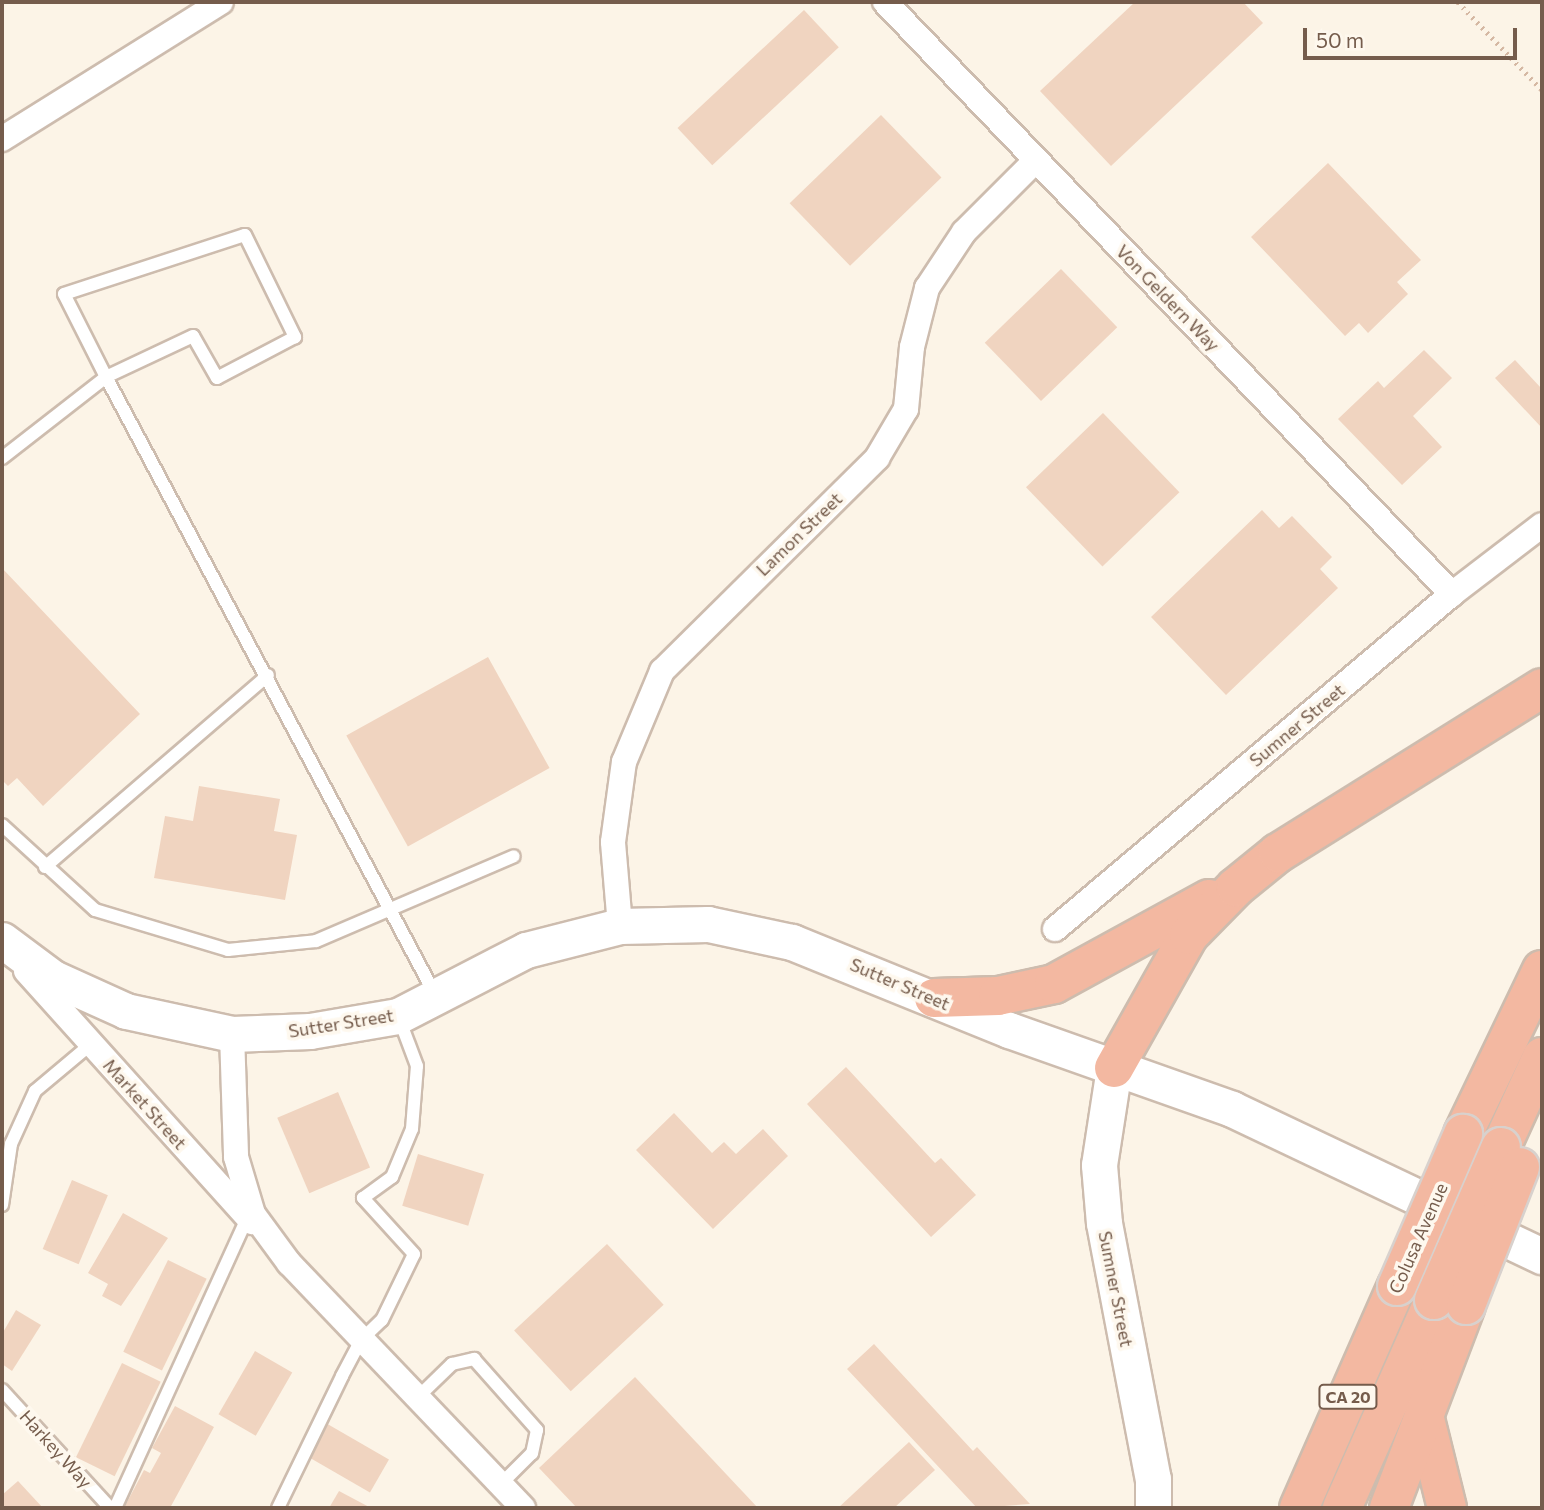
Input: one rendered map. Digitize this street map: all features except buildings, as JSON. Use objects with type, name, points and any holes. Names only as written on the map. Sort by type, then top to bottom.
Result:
[{"type":"highway","points":[[1114,1068],[1189,935],[1236,887],[1278,853],[1542,688]]},
{"type":"highway","points":[[933,998],[998,996],[1054,984],[1236,887]]},
{"type":"highway","name":"Colusa Avenue","points":[[1299,1508],[1463,1135],[1542,970]]},
{"type":"highway","name":"CA 20","points":[[1342,1508],[1450,1302],[1513,1151],[1542,1058]]},
{"type":"highway","points":[[1513,1151],[1542,1103]]},
{"type":"highway","points":[[1389,1508],[1424,1413],[1450,1302]]},
{"type":"highway","points":[[1424,1413],[1447,1508]]},
{"type":"main road","name":"Sutter Street","points":[[232,1034],[310,1031],[398,1016],[526,950],[620,926],[708,924],[792,942],[1114,1068],[1245,1115],[1542,1256]]},
{"type":"main road","name":"Market Street","points":[[2,942],[54,978],[125,1011],[232,1034]]},
{"type":"main road","name":"Sumner Street","points":[[1114,1068],[1100,1165],[1104,1223],[1153,1479],[1153,1508]]},
{"type":"street","points":[[2,139],[221,2]]},
{"type":"street","name":"Von Geldern Way","points":[[885,2],[1452,594]]},
{"type":"street","name":"Lamon Street","points":[[620,926],[613,842],[624,762],[662,671],[877,458],[906,409],[912,347],[927,288],[964,232],[1036,160]]},
{"type":"street","name":"Sumner Street","points":[[1055,929],[1452,594],[1542,525]]},
{"type":"street","name":"Market Street","points":[[2,942],[92,1044],[250,1213],[289,1263],[523,1508]]},
{"type":"street","name":"Market Street","points":[[232,1034],[236,1157],[250,1213]]},
{"type":"lane","points":[[2,458],[106,377],[193,337],[217,378],[295,337],[245,235],[64,294],[106,377],[268,675],[436,996]]},
{"type":"lane","points":[[45,867],[268,675]]},
{"type":"lane","points":[[2,825],[95,910],[228,950],[316,941],[389,905],[514,856]]},
{"type":"lane","points":[[278,1508],[361,1340],[382,1320],[414,1254],[363,1198],[392,1177],[412,1129],[417,1066],[398,1016]]},
{"type":"lane","points":[[2,1205],[11,1144],[35,1091],[92,1044]]},
{"type":"lane","points":[[113,1508],[250,1213]]},
{"type":"lane","points":[[417,1398],[452,1364],[474,1359],[537,1430],[532,1453],[500,1485]]},
{"type":"lane","name":"Harkey Way","points":[[2,1390],[113,1508]]},
{"type":"path","points":[[1458,2],[1542,90]]}]
